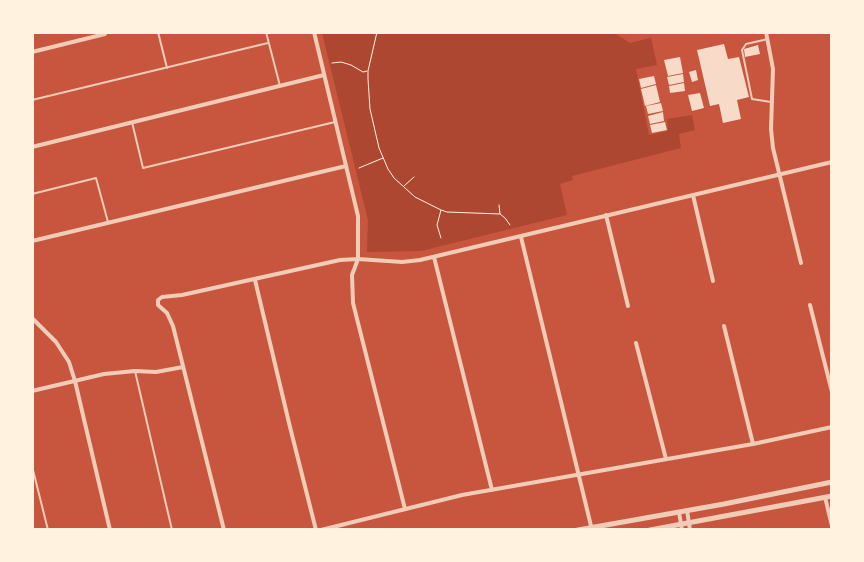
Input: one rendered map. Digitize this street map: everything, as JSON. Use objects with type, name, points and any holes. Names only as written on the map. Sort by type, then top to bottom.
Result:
[{"type":"street","points":[[314,32],[358,216],[358,259],[352,275],[353,303],[404,509]]},
{"type":"street","points":[[766,32],[773,69],[771,130],[779,174],[801,263]]},
{"type":"street","points":[[32,52],[105,34]]},
{"type":"street","points":[[32,147],[324,75]]},
{"type":"street","points":[[224,530],[170,318],[158,305],[158,300],[162,297],[175,297],[331,262],[358,259],[402,262],[434,257],[832,162]]},
{"type":"street","points":[[32,241],[346,166]]},
{"type":"street","points":[[693,195],[713,280]]},
{"type":"street","points":[[606,215],[628,306]]},
{"type":"street","points":[[521,236],[592,528]]},
{"type":"street","points":[[434,257],[492,490]]},
{"type":"street","points":[[255,280],[316,530]]},
{"type":"street","points":[[810,305],[832,392]]},
{"type":"street","points":[[32,318],[56,342],[63,352],[74,381],[110,530]]},
{"type":"street","points":[[724,326],[753,444]]},
{"type":"street","points":[[636,343],[666,459]]},
{"type":"street","points":[[32,391],[104,374],[135,371],[156,372],[183,367]]},
{"type":"street","points":[[321,530],[404,509],[492,490],[753,444],[832,427]]},
{"type":"street","points":[[578,530],[832,482]]},
{"type":"street","points":[[650,530],[681,527],[689,523],[832,496]]},
{"type":"street","points":[[825,497],[832,526]]},
{"type":"street","points":[[687,510],[690,530]]},
{"type":"street","points":[[679,512],[681,527]]},
{"type":"lane","points":[[158,32],[167,68]]},
{"type":"lane","points":[[266,32],[280,86]]},
{"type":"lane","points":[[768,39],[746,44],[742,50],[752,99],[772,102]]},
{"type":"lane","points":[[32,100],[268,43]]},
{"type":"lane","points":[[132,122],[143,168],[335,122]]},
{"type":"lane","points":[[32,194],[96,178],[108,222]]},
{"type":"lane","points":[[135,371],[172,530]]},
{"type":"lane","points":[[32,466],[48,530]]},
{"type":"path","points":[[377,32],[368,71],[372,118],[379,148],[394,178],[414,197],[441,210],[447,212],[500,214],[510,225]]},
{"type":"path","points":[[332,62],[351,65],[363,72],[368,71]]},
{"type":"path","points":[[359,168],[383,157]]},
{"type":"path","points":[[403,187],[414,177]]},
{"type":"path","points":[[499,205],[500,214]]},
{"type":"path","points":[[441,210],[438,225],[441,238]]},
{"type":"shaded area","points":[[613,32],[630,43],[651,38],[657,65],[636,69],[649,135],[668,131],[667,119],[692,115],[695,130],[679,134],[681,148],[572,176],[573,180],[560,184],[567,215],[421,251],[367,252],[368,220],[322,33]]},
{"type":"building","points":[[724,44],[728,59],[739,57],[749,97],[737,100],[741,119],[723,123],[719,104],[710,106],[697,50]]},
{"type":"building","points":[[758,45],[760,54],[745,57],[744,49]]},
{"type":"building","points":[[680,57],[683,73],[668,76],[664,60]]},
{"type":"building","points":[[696,70],[698,80],[692,82],[689,72]]},
{"type":"building","points":[[683,74],[684,82],[669,85],[667,77]]},
{"type":"building","points":[[654,76],[656,84],[641,88],[639,79]]},
{"type":"building","points":[[684,83],[685,91],[670,93],[669,86]]},
{"type":"building","points":[[656,85],[660,102],[645,106],[641,89]]},
{"type":"building","points":[[700,93],[704,108],[692,111],[688,95]]},
{"type":"building","points":[[661,103],[663,111],[648,114],[646,106]]},
{"type":"building","points":[[663,112],[664,121],[650,124],[648,116]]},
{"type":"building","points":[[665,122],[667,130],[652,133],[650,125]]}]
